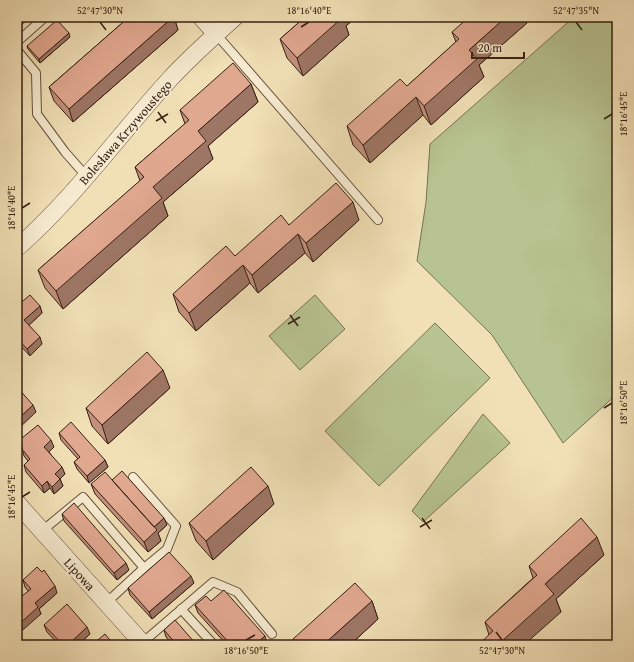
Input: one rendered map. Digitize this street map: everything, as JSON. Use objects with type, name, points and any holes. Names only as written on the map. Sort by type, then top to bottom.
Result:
[{"type":"street","points":[[201,17],[216,34]]},
{"type":"street","name":"Bolesława Krzywoustego","points":[[17,248],[42,227],[87,177],[170,79],[235,17]]},
{"type":"street","name":"Lipowa","points":[[17,504],[143,644]]},
{"type":"lane","points":[[17,42],[44,18]]},
{"type":"lane","points":[[216,34],[378,220]]},
{"type":"lane","points":[[17,50],[36,73],[37,114],[65,152],[87,177]]},
{"type":"lane","points":[[106,603],[167,549],[176,526],[133,477]]},
{"type":"lane","points":[[42,532],[83,497],[144,568]]},
{"type":"lane","points":[[143,644],[212,582],[236,592],[272,634]]},
{"type":"lane","points":[[181,609],[214,645]]},
{"type":"green space","points":[[574,17],[617,17],[617,394],[563,443],[492,335],[417,261],[426,202],[430,144]]},
{"type":"green space","points":[[315,295],[345,329],[300,370],[269,336]]},
{"type":"green space","points":[[435,323],[490,378],[379,486],[325,431]]},
{"type":"green space","points":[[483,414],[510,443],[423,522],[412,511]]},
{"type":"building","points":[[17,17],[25,17],[17,24]]},
{"type":"building","points":[[129,17],[173,17],[69,109],[49,87]]},
{"type":"building","points":[[305,17],[343,17],[297,58],[280,39]]},
{"type":"building","points":[[469,17],[506,17],[469,50],[477,59],[424,106],[416,97],[363,145],[347,126],[400,79],[407,86],[459,39],[452,32]]},
{"type":"building","points":[[57,20],[69,33],[39,59],[27,46]]},
{"type":"building","points":[[233,63],[251,84],[198,131],[206,141],[153,187],[162,198],[56,291],[38,270],[144,177],[135,167],[189,120],[180,110]]},
{"type":"building","points":[[336,183],[353,202],[306,243],[298,234],[252,275],[243,265],[189,313],[173,294],[226,246],[235,256],[281,215],[289,225]]},
{"type":"building","points":[[30,295],[40,306],[24,320],[40,337],[27,349],[17,338],[17,306]]},
{"type":"building","points":[[147,352],[163,370],[102,425],[86,408]]},
{"type":"building","points":[[17,387],[33,405],[17,420]]},
{"type":"building","points":[[71,422],[105,460],[87,476],[74,462],[80,457],[59,433]]},
{"type":"building","points":[[38,425],[51,440],[44,447],[62,467],[55,474],[60,479],[52,487],[47,481],[42,486],[24,465],[30,459],[17,442]]},
{"type":"building","points":[[251,467],[268,486],[206,541],[189,523]]},
{"type":"building","points":[[122,471],[164,518],[154,527],[112,480]]},
{"type":"building","points":[[105,472],[157,530],[144,542],[91,484]]},
{"type":"building","points":[[74,503],[126,563],[114,573],[62,514]]},
{"type":"building","points":[[581,518],[597,537],[545,584],[554,594],[502,641],[506,645],[478,645],[493,631],[485,622],[537,575],[529,566]]},
{"type":"building","points":[[169,552],[191,576],[149,612],[128,588]]},
{"type":"building","points":[[37,567],[42,572],[44,570],[55,586],[35,603],[38,607],[17,626],[17,600],[31,589],[23,580]]},
{"type":"building","points":[[355,583],[372,601],[323,645],[299,645],[293,639]]},
{"type":"building","points":[[224,590],[265,636],[254,645],[231,645],[195,605],[206,596],[211,601]]},
{"type":"building","points":[[67,604],[87,627],[68,645],[63,645],[44,625]]},
{"type":"building","points":[[175,620],[197,645],[177,645],[164,630]]},
{"type":"building","points":[[105,634],[114,645],[92,645]]}]
